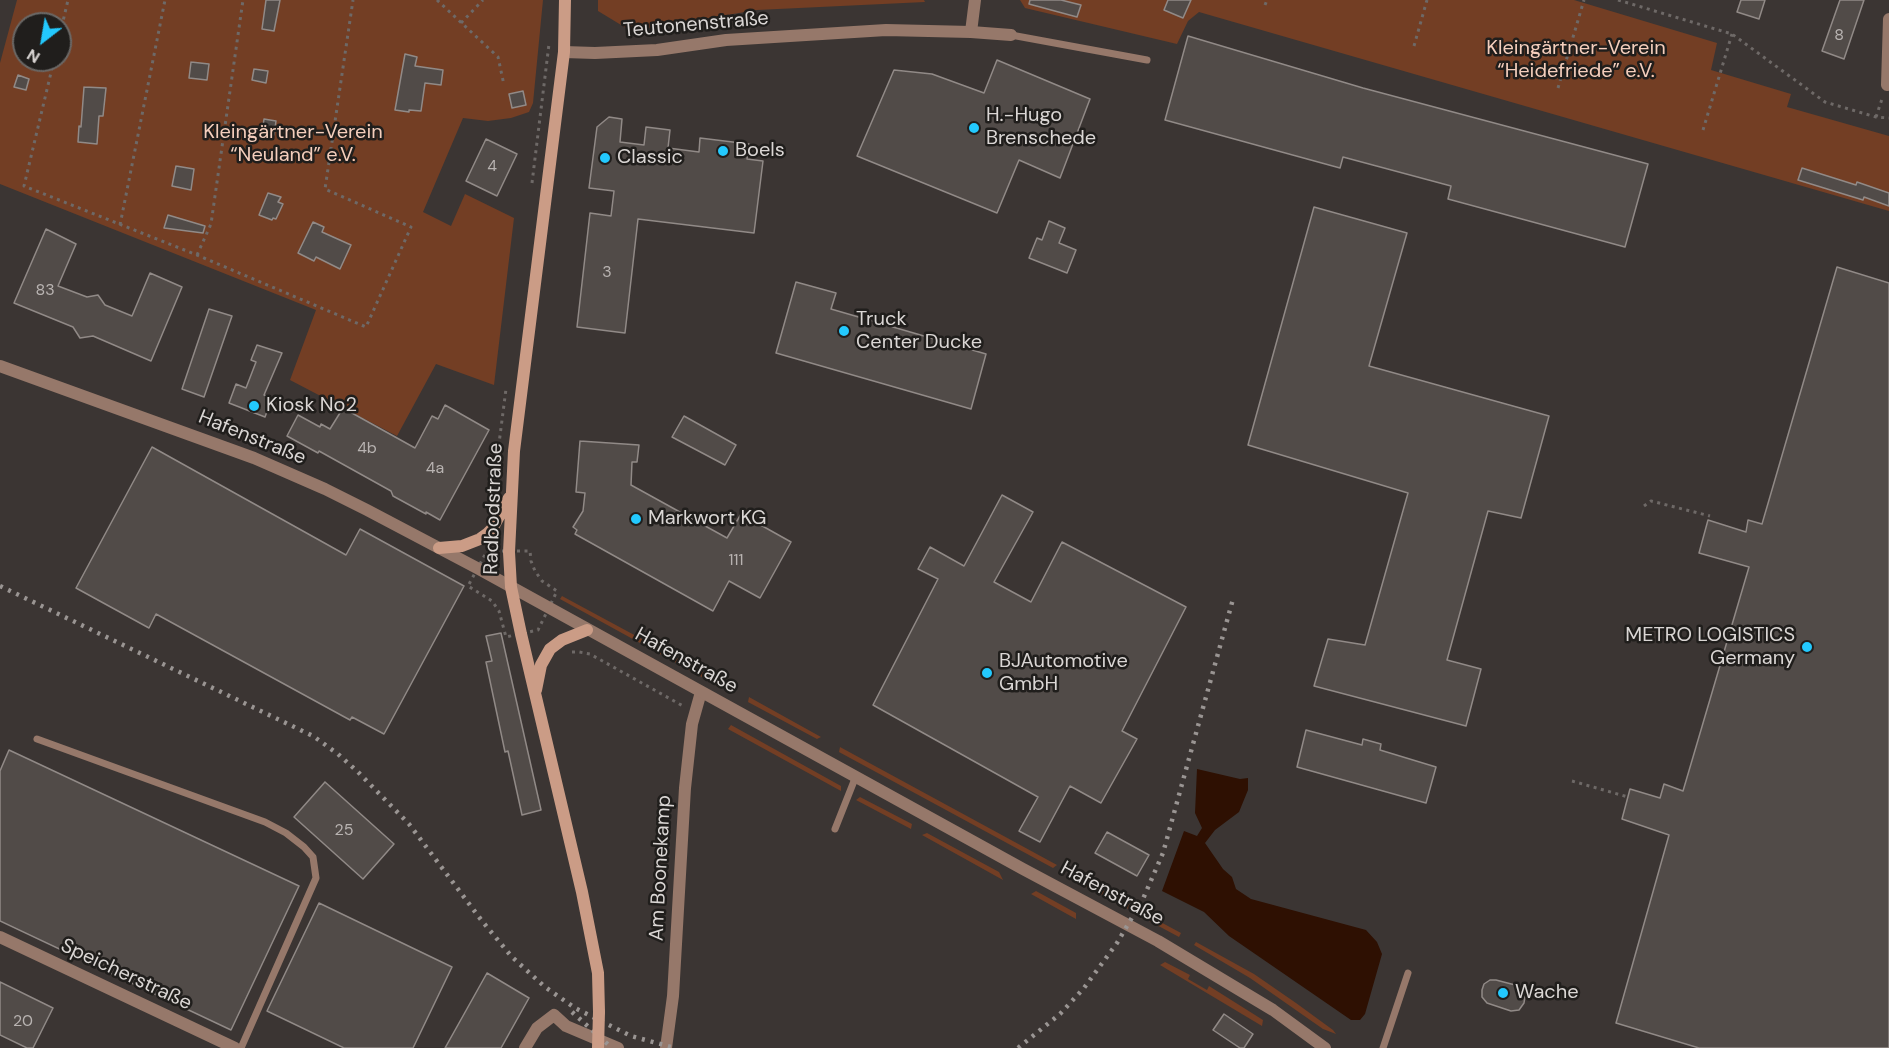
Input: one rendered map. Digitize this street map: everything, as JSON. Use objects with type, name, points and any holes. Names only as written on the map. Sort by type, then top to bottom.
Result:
[{"type":"main road","name":"Radbodstraße","points":[[565,0],[564,52],[514,451],[509,552],[511,587],[582,892],[597,973],[598,1048]]},
{"type":"main road","points":[[439,548],[462,546],[480,539],[492,529],[511,494]]},
{"type":"main road","points":[[535,694],[541,665],[550,649],[562,640],[588,630]]},
{"type":"street","points":[[971,32],[975,0]]},
{"type":"street","points":[[1887,85],[1889,19]]},
{"type":"street","name":"Teutonenstraße","points":[[564,52],[657,50],[726,40],[886,30],[1011,35]]},
{"type":"street","name":"Hafenstraße","points":[[0,366],[254,458],[325,489],[511,587],[1183,955],[1274,1010],[1325,1048]]},
{"type":"street","name":"Am Boonekamp","points":[[666,1048],[673,996],[685,788],[692,724],[700,692]]},
{"type":"street","name":"Speicherstraße","points":[[0,937],[235,1048]]},
{"type":"street","points":[[525,1048],[537,1028],[554,1015],[566,1026],[618,1048]]},
{"type":"lane","points":[[1011,35],[1147,60]]},
{"type":"lane","points":[[37,739],[265,822],[286,833],[313,857],[316,878],[241,1048]]},
{"type":"lane","points":[[835,829],[856,776]]},
{"type":"lane","points":[[1383,1048],[1408,974]]},
{"type":"path","points":[[120,225],[165,0]]},
{"type":"path","points":[[197,255],[211,224],[243,0]]},
{"type":"path","points":[[51,72],[24,186],[197,255],[366,327],[411,227],[325,189],[353,0]]},
{"type":"path","points":[[437,0],[498,57],[504,85]]},
{"type":"path","points":[[461,23],[483,0]]},
{"type":"path","points":[[1265,5],[1267,0]]},
{"type":"path","points":[[1414,46],[1427,0]]},
{"type":"path","points":[[1558,88],[1584,0]]},
{"type":"path","points":[[1618,0],[1732,34],[1825,102],[1876,117],[1889,118]]},
{"type":"path","points":[[1703,130],[1732,34]]},
{"type":"path","points":[[531,194],[549,44]]},
{"type":"path","points":[[1876,117],[1887,85]]},
{"type":"path","points":[[490,508],[508,379]]},
{"type":"path","points":[[1644,506],[1651,501],[1710,516]]},
{"type":"path","points":[[480,539],[487,551]]},
{"type":"path","points":[[570,652],[590,654],[695,713]]},
{"type":"path","points":[[1572,781],[1628,797]]},
{"type":"green space","name":"Kleingärtner-Verein “Neuland” e.V.","points":[[17,0],[543,0],[533,103],[529,112],[511,118],[488,121],[463,118],[423,212],[451,226],[465,194],[514,218],[494,385],[436,364],[397,436],[290,380],[316,310],[0,184],[0,63],[12,19],[12,72],[72,72],[72,12],[14,12]]},
{"type":"green space","points":[[598,0],[924,0],[925,2],[757,10],[631,31],[598,11]]},
{"type":"green space","name":"Kleingärtner-Verein “Heidefriede” e.V.","points":[[1020,0],[1574,0],[1717,43],[1711,70],[1791,94],[1787,107],[1889,136],[1889,211],[1199,12],[1188,21],[1177,44],[1025,8]]},
{"type":"green space","points":[[562,596],[714,678],[711,682],[560,599]]},
{"type":"green space","points":[[749,697],[821,737],[817,739],[748,702]]},
{"type":"green space","points":[[731,725],[841,786],[841,791],[728,729]]},
{"type":"green space","points":[[840,747],[1057,865],[1053,868],[839,752]]},
{"type":"green space","points":[[860,797],[912,824],[911,829],[856,800]]},
{"type":"green space","points":[[927,833],[999,872],[1003,880],[922,835]]},
{"type":"green space","points":[[1074,875],[1136,908],[1134,912],[1072,879]]},
{"type":"green space","points":[[1036,891],[1076,913],[1076,919],[1031,894]]},
{"type":"green space","points":[[1140,911],[1181,933],[1179,937],[1138,915]]},
{"type":"green space","points":[[1196,942],[1254,974],[1336,1034],[1323,1029],[1250,978],[1194,945]]},
{"type":"green space","points":[[1165,962],[1190,975],[1188,979],[1207,990],[1209,986],[1263,1020],[1262,1026],[1160,965]]},
{"type":"shaded area","points":[[1197,769],[1240,779],[1248,778],[1248,790],[1239,812],[1215,830],[1205,843],[1223,869],[1232,877],[1236,889],[1251,899],[1366,930],[1377,942],[1382,954],[1365,1014],[1360,1020],[1351,1020],[1229,936],[1204,912],[1162,891],[1184,831],[1197,836],[1202,828],[1195,813]]},
{"type":"building","points":[[266,0],[280,0],[274,31],[262,29]]},
{"type":"building","points":[[1030,0],[1061,0],[1081,5],[1077,17],[1029,4]]},
{"type":"building","points":[[1168,0],[1191,0],[1183,18],[1164,10]]},
{"type":"building","points":[[1741,0],[1765,0],[1759,19],[1737,12]]},
{"type":"building","points":[[1840,0],[1864,0],[1844,59],[1822,51]]},
{"type":"building","points":[[1188,36],[1363,88],[1648,164],[1625,247],[1448,199],[1451,186],[1343,157],[1340,168],[1165,120]]},
{"type":"building","points":[[405,54],[417,57],[415,66],[443,70],[441,85],[425,83],[421,111],[395,110]]},
{"type":"building","name":"H.-Hugo Brenschede","points":[[997,60],[1090,99],[1060,178],[1019,160],[997,213],[857,156],[894,70],[932,74],[984,93]]},
{"type":"building","points":[[191,62],[209,64],[207,80],[189,78]]},
{"type":"building","points":[[254,69],[268,71],[266,83],[252,80]]},
{"type":"building","points":[[18,75],[29,79],[26,90],[14,87]]},
{"type":"building","points":[[84,87],[106,88],[103,116],[99,116],[97,144],[78,142]]},
{"type":"building","points":[[523,91],[526,105],[512,108],[509,94]]},
{"type":"building","points":[[609,117],[622,119],[620,142],[644,145],[646,127],[670,130],[668,148],[699,152],[700,138],[749,144],[747,159],[763,161],[754,233],[638,219],[625,333],[577,327],[590,213],[611,216],[614,191],[589,188],[597,127]]},
{"type":"building","points":[[264,119],[276,121],[274,135],[262,133]]},
{"type":"building","points":[[486,139],[517,154],[497,196],[466,181]]},
{"type":"building","points":[[176,166],[194,169],[191,190],[172,186]]},
{"type":"building","points":[[1802,168],[1889,193],[1889,206],[1798,180]]},
{"type":"building","points":[[268,193],[281,197],[278,202],[283,204],[276,219],[272,220],[259,215]]},
{"type":"building","points":[[1314,207],[1407,233],[1369,366],[1549,416],[1521,518],[1488,511],[1447,660],[1481,669],[1466,726],[1314,686],[1328,639],[1365,645],[1408,493],[1248,445]]},
{"type":"building","points":[[168,215],[205,226],[203,233],[164,228]]},
{"type":"building","points":[[1049,221],[1065,228],[1059,243],[1076,250],[1067,273],[1029,258],[1037,238],[1042,240]]},
{"type":"building","points":[[313,222],[324,227],[322,232],[351,245],[340,269],[316,257],[314,261],[298,253]]},
{"type":"building","points":[[46,229],[76,244],[58,286],[87,297],[98,295],[105,305],[132,316],[150,273],[182,287],[151,361],[93,336],[80,338],[73,327],[14,303]]},
{"type":"building","name":"METRO LOGISTICS Germany","points":[[1837,267],[1889,283],[1889,1048],[1699,1048],[1616,1023],[1669,835],[1622,819],[1630,789],[1660,798],[1664,784],[1683,791],[1749,567],[1699,553],[1708,520],[1746,532],[1748,520],[1762,524]]},
{"type":"building","name":"Truck Center Ducke","points":[[796,282],[836,293],[831,309],[986,354],[971,409],[776,353]]},
{"type":"building","points":[[209,309],[232,316],[204,397],[182,389]]},
{"type":"building","points":[[257,345],[282,353],[264,395],[272,398],[265,417],[229,403],[236,384],[246,388],[256,362],[251,360]]},
{"type":"building","points":[[445,405],[489,430],[440,520],[393,496],[391,491],[319,451],[318,453],[287,436],[298,415],[320,427],[321,424],[330,429],[343,408],[415,448],[432,416],[438,419]]},
{"type":"building","points":[[684,416],[736,445],[725,465],[672,437]]},
{"type":"building","name":"Markwort KG","points":[[580,441],[639,445],[637,462],[632,462],[631,485],[727,538],[741,514],[791,542],[760,598],[729,581],[713,611],[575,534],[577,530],[573,527],[583,511],[585,493],[576,492]]},
{"type":"building","points":[[152,447],[346,555],[360,529],[464,586],[384,734],[352,717],[350,720],[156,614],[149,628],[76,588]]},
{"type":"building","points":[[1002,495],[1033,512],[994,582],[1031,602],[1062,542],[1186,607],[1122,731],[1137,739],[1101,803],[1070,786],[1040,842],[1019,831],[1038,797],[873,705],[938,579],[918,569],[930,547],[964,566]]},
{"type":"building","points":[[501,633],[541,810],[522,815],[508,751],[505,752],[486,662],[492,661],[486,636]]},
{"type":"building","points":[[1306,730],[1362,745],[1363,739],[1381,744],[1380,750],[1436,767],[1426,803],[1297,767]]},
{"type":"building","points":[[9,750],[299,886],[231,1030],[0,921],[0,771]]},
{"type":"building","points":[[325,782],[394,844],[363,879],[294,817]]},
{"type":"building","points":[[1107,832],[1149,855],[1137,876],[1095,853]]},
{"type":"building","points":[[319,903],[452,967],[413,1048],[344,1048],[267,1011]]},
{"type":"building","points":[[487,973],[529,998],[501,1048],[445,1048]]},
{"type":"building","name":"Wache","points":[[1490,980],[1519,986],[1523,990],[1524,1003],[1519,1010],[1511,1011],[1487,1003],[1482,997],[1482,990],[1484,984]]},
{"type":"building","points":[[0,982],[53,1008],[33,1048],[27,1048],[0,1035]]},
{"type":"building","points":[[1224,1014],[1253,1034],[1244,1048],[1240,1048],[1213,1030]]},
{"type":"railway","points":[[0,586],[313,736],[358,772],[409,824],[512,957],[545,987],[575,1008],[631,1036],[675,1048]]},
{"type":"railway","points":[[1018,1048],[1060,1014],[1084,988],[1117,943],[1143,899],[1163,853],[1233,599]]},
{"type":"railway","points":[[572,1012],[612,1048]]},
{"type":"place","name":"H.-Hugo Brenschede","points":[[974,128]]},
{"type":"place","name":"Boels","points":[[723,151]]},
{"type":"place","name":"Classic","points":[[605,158]]},
{"type":"place","name":"Truck Center Ducke","points":[[844,331]]},
{"type":"place","name":"Kiosk No2","points":[[254,406]]},
{"type":"place","name":"Markwort KG","points":[[636,519]]},
{"type":"place","name":"METRO LOGISTICS Germany","points":[[1807,647]]},
{"type":"place","name":"BJAutomotive GmbH","points":[[987,673]]},
{"type":"place","name":"Wache","points":[[1503,993]]}]
